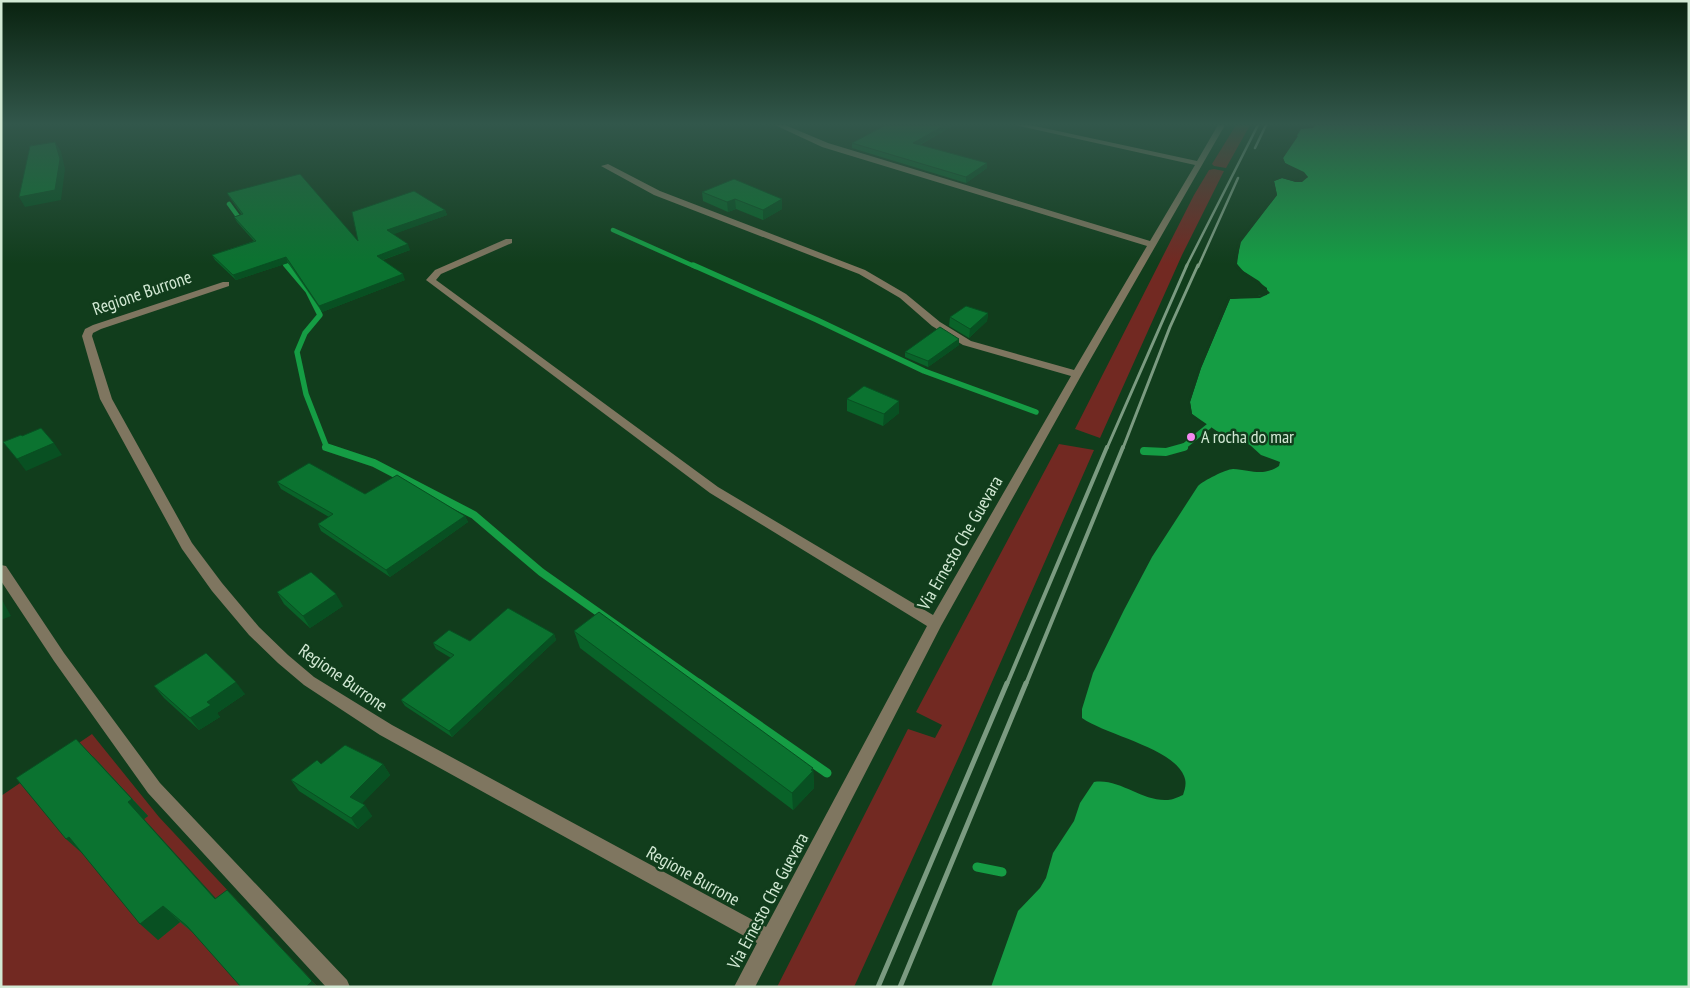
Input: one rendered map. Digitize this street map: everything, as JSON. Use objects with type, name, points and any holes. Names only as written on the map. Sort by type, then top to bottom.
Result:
[{"type":"street","points":[[615,171],[657,193],[862,272],[903,296],[936,324],[967,343],[1077,374]]},
{"type":"street","points":[[907,171],[1153,245]]},
{"type":"street","name":"Via Ernesto Che Guevara","points":[[744,987],[935,624],[1195,171]]},
{"type":"street","points":[[509,241],[438,272],[431,280],[714,490],[935,624]]},
{"type":"street","name":"Regione Burrone","points":[[226,284],[97,327],[89,331],[86,336],[106,399],[187,546],[217,587],[254,631],[309,681],[386,730],[769,939]]},
{"type":"street","points":[[1,570],[59,657],[154,788],[340,987]]},
{"type":"shaded area","points":[[1208,171],[1224,171],[1182,255],[1100,438],[1075,429],[1194,195]]},
{"type":"shaded area","points":[[1298,171],[1689,171],[1689,987],[991,987],[1018,911],[1040,888],[1046,878],[1053,853],[1074,821],[1080,803],[1094,782],[1113,783],[1158,800],[1170,800],[1183,795],[1185,788],[1184,776],[1177,766],[1153,750],[1082,718],[1082,709],[1093,673],[1124,610],[1152,557],[1198,486],[1215,476],[1233,469],[1262,472],[1279,466],[1280,462],[1261,455],[1250,445],[1224,436],[1192,414],[1190,402],[1201,368],[1230,299],[1267,295],[1267,288],[1244,272],[1237,264],[1240,242],[1277,195],[1274,181],[1282,178],[1296,182],[1308,177]]},
{"type":"shaded area","points":[[1059,444],[1094,450],[962,750],[854,987],[777,987],[908,729],[935,738],[942,725],[916,712]]},
{"type":"shaded area","points":[[92,734],[159,817],[318,987],[1,987],[1,796]]},
{"type":"pier","points":[[1295,171],[1302,171],[1308,177],[1302,182],[1282,178],[1274,181],[1277,195],[1241,242],[1237,264],[1240,269],[1259,281],[1270,293],[1260,298],[1230,299],[1201,368],[1190,402],[1192,414],[1214,431],[1190,415],[1188,401],[1199,367],[1228,297],[1233,295],[1259,296],[1267,292],[1234,265],[1238,241],[1275,194],[1271,185],[1272,180],[1282,176],[1296,180],[1305,176]]},
{"type":"building","points":[[25,171],[58,171],[55,190],[19,197]]},
{"type":"building","points":[[946,171],[975,171],[966,177]]},
{"type":"building","points":[[300,174],[358,241],[352,212],[414,191],[445,210],[387,230],[408,244],[377,256],[403,274],[319,306],[286,257],[233,275],[212,255],[256,241],[234,217],[243,214],[227,193]]},
{"type":"building","points":[[734,179],[782,199],[763,210],[735,199],[727,202],[702,192]]},
{"type":"building","points":[[966,306],[988,313],[970,329],[950,317]]},
{"type":"building","points":[[940,327],[959,339],[928,361],[905,352]]},
{"type":"building","points":[[864,386],[899,401],[884,414],[847,399]]},
{"type":"building","points":[[41,428],[54,443],[17,459],[3,442],[22,436]]},
{"type":"building","points":[[309,463],[365,494],[397,475],[465,516],[386,570],[318,524],[333,514],[277,482]]},
{"type":"building","points":[[311,572],[336,594],[303,616],[277,592]]},
{"type":"building","points":[[508,608],[554,634],[449,731],[401,700],[454,655],[433,643],[449,630],[470,641]]},
{"type":"building","points":[[599,612],[813,768],[811,770],[813,771],[792,793],[574,631]]},
{"type":"building","points":[[206,653],[236,682],[207,702],[211,705],[190,718],[154,686]]},
{"type":"building","points":[[76,739],[132,799],[128,802],[215,899],[227,890],[312,981],[306,987],[241,987],[187,926],[163,906],[140,924],[69,837],[66,839],[16,778]]},
{"type":"building","points":[[345,745],[383,764],[350,797],[365,805],[351,818],[291,780],[317,760],[321,764]]},
{"type":"waterway","points":[[229,204],[242,222]]},
{"type":"waterway","points":[[613,230],[696,267]]},
{"type":"waterway","points":[[278,257],[286,265]]},
{"type":"waterway","points":[[286,265],[308,291],[320,315],[305,333],[297,352],[306,394],[327,447]]},
{"type":"waterway","points":[[693,265],[817,320],[924,371],[1036,412]]},
{"type":"waterway","points":[[1183,447],[1209,426]]},
{"type":"waterway","points":[[327,447],[374,463],[474,515],[541,572],[700,684]]},
{"type":"waterway","points":[[1144,451],[1166,452],[1183,447]]},
{"type":"waterway","points":[[698,683],[827,773]]},
{"type":"waterway","points":[[977,867],[1002,872]]},
{"type":"railway","points":[[1187,265],[1235,171]]},
{"type":"railway","points":[[1198,267],[1238,178]]},
{"type":"railway","points":[[1107,448],[1187,265]]},
{"type":"railway","points":[[1123,448],[1170,327],[1198,265]]},
{"type":"railway","points":[[1007,684],[1107,447]]},
{"type":"railway","points":[[1026,684],[1123,447]]},
{"type":"railway","points":[[878,987],[1007,683]]},
{"type":"railway","points":[[900,987],[1026,683]]},
{"type":"place","name":"A rocha do mar","points":[[1191,437]]}]
